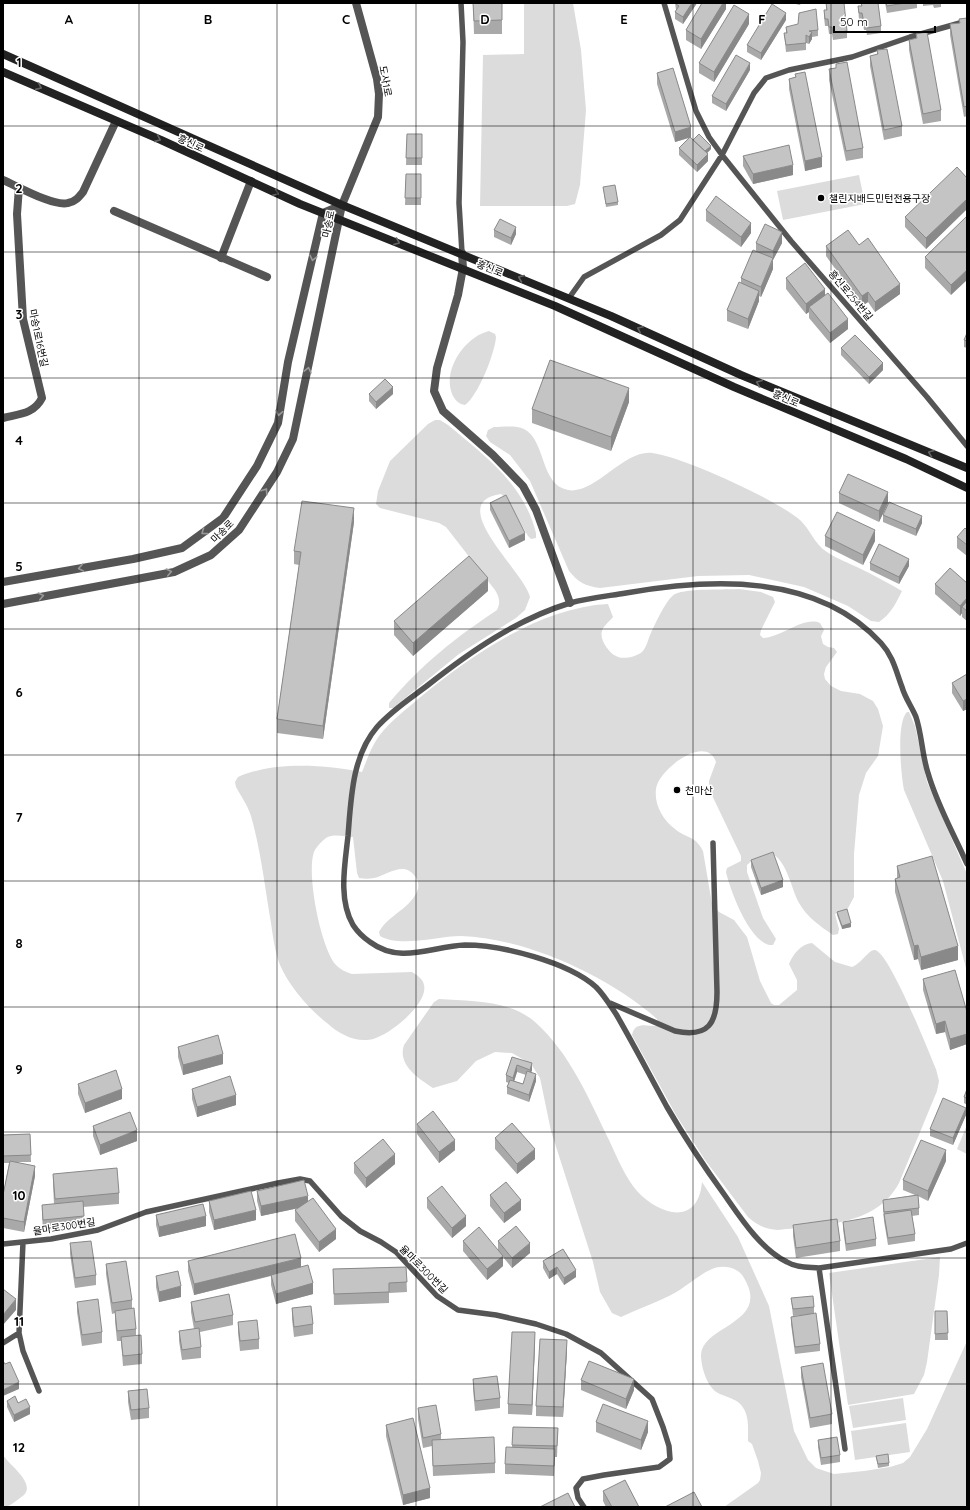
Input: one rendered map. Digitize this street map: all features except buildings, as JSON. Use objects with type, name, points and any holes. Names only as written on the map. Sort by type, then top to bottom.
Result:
[{"type":"main road","name":"흥신로","points":[[3,54],[342,205],[569,298],[741,375],[967,468]]},
{"type":"main road","name":"흥신로","points":[[3,72],[339,220],[463,268],[555,306],[734,387],[906,460],[967,488]]},
{"type":"street","name":"도사1로","points":[[342,205],[374,130],[379,105],[374,67],[356,3]]},
{"type":"street","points":[[3,180],[57,203],[67,204],[76,200],[83,192],[116,121]]},
{"type":"street","points":[[221,258],[251,181]]},
{"type":"street","name":"마송1로16번길","points":[[3,418],[32,411],[38,406],[42,398],[23,319],[17,214],[19,187]]},
{"type":"street","name":"마송로","points":[[3,582],[133,559],[182,548],[223,518],[257,466],[278,423],[288,362],[323,213],[342,205]]},
{"type":"street","name":"마송로","points":[[3,604],[174,572],[211,555],[239,530],[276,472],[292,438],[342,205]]},
{"type":"street","points":[[114,211],[267,277]]},
{"type":"street","points":[[462,253],[463,268],[458,295],[437,368],[434,391],[444,411],[493,455],[523,486],[536,510],[570,603]]},
{"type":"lane","points":[[461,3],[463,42],[459,203],[462,253]]},
{"type":"lane","name":"흥신로254번길","points":[[664,3],[696,111],[706,131],[722,155],[791,241],[927,397],[967,446]]},
{"type":"lane","points":[[569,298],[584,278],[648,244],[670,228],[682,216],[722,155],[754,93],[766,78],[789,70],[852,57],[910,37],[967,21]]},
{"type":"lane","points":[[967,864],[942,812],[927,772],[916,718],[903,692],[893,659],[883,645],[867,630],[845,614],[818,601],[752,584],[692,584],[650,589],[570,603],[506,632],[480,647],[456,662],[401,705],[376,728],[362,750],[352,786],[345,865],[344,899],[352,924],[365,938],[380,949],[397,954],[421,953],[460,945],[487,946],[519,952],[560,966],[580,976],[596,987],[610,1003],[669,1111],[742,1220],[768,1248],[786,1262],[800,1267],[819,1268],[951,1249],[967,1243]]},
{"type":"lane","points":[[610,1003],[676,1031],[686,1033],[702,1032],[710,1025],[715,1015],[718,992],[713,843]]},
{"type":"lane","name":"율마로300번길","points":[[3,1244],[98,1230],[146,1212],[278,1182],[300,1179],[310,1181],[341,1216],[360,1232],[382,1242],[396,1252],[437,1296],[458,1310],[496,1315],[536,1324],[566,1334],[601,1353],[652,1399],[669,1446],[670,1459],[659,1467],[604,1474],[583,1479],[576,1488],[578,1498],[584,1507]]},
{"type":"lane","points":[[23,1242],[19,1333],[23,1351],[39,1391]]},
{"type":"lane","points":[[819,1268],[845,1449]]},
{"type":"lane","points":[[3,1343],[19,1333]]},
{"type":"shaded area","points":[[524,3],[573,3],[581,50],[586,110],[580,185],[575,204],[567,206],[480,206],[483,55],[524,54]]},
{"type":"shaded area","name":"챌린지배드민턴전용구장","points":[[859,175],[865,204],[783,220],[777,191]]},
{"type":"shaded area","points":[[489,331],[495,334],[496,337],[493,353],[485,374],[470,400],[465,405],[461,404],[453,396],[450,387],[450,377],[453,366],[463,348],[471,340]]},
{"type":"shaded area","points":[[435,420],[440,420],[448,425],[476,448],[513,485],[522,500],[530,516],[536,533],[536,538],[531,539],[528,536],[506,498],[501,494],[485,500],[480,510],[483,523],[492,539],[525,585],[530,597],[525,610],[516,618],[459,654],[393,708],[389,708],[389,703],[414,676],[453,641],[497,610],[499,604],[495,590],[446,527],[439,523],[380,508],[376,504],[378,491],[390,461],[428,424]]},
{"type":"shaded area","points":[[509,426],[524,429],[536,442],[552,480],[559,486],[568,490],[578,490],[588,486],[630,458],[641,454],[652,453],[666,456],[706,470],[751,491],[788,512],[804,524],[819,545],[827,552],[876,576],[902,591],[890,612],[879,622],[871,621],[848,606],[804,587],[749,575],[698,576],[600,588],[586,585],[579,581],[569,571],[530,481],[510,455],[490,442],[486,436],[488,430],[494,427]]},
{"type":"shaded area","points":[[739,589],[761,592],[773,597],[775,602],[761,630],[760,635],[763,638],[777,635],[806,622],[820,623],[824,630],[821,636],[823,644],[834,648],[837,652],[826,667],[824,674],[825,679],[831,686],[841,691],[860,694],[873,701],[878,709],[883,726],[878,756],[866,773],[859,795],[854,854],[854,897],[847,910],[835,914],[839,929],[838,934],[833,935],[806,913],[796,897],[786,870],[778,858],[773,854],[753,860],[747,865],[747,872],[763,918],[776,939],[773,945],[765,943],[757,937],[750,928],[737,904],[726,872],[727,868],[741,861],[741,856],[709,789],[709,781],[716,762],[711,754],[703,751],[693,753],[673,764],[665,773],[659,781],[656,789],[656,801],[660,812],[663,817],[679,832],[697,842],[703,851],[712,904],[719,912],[734,920],[747,937],[760,981],[771,1003],[774,1005],[779,1005],[797,990],[797,980],[789,964],[795,953],[804,945],[812,943],[835,962],[852,967],[859,963],[870,952],[875,950],[881,955],[899,984],[936,1069],[939,1081],[937,1091],[899,1183],[889,1197],[877,1208],[846,1221],[812,1227],[778,1230],[769,1229],[755,1223],[748,1217],[705,1160],[676,1115],[632,1035],[636,1027],[639,1026],[659,1026],[657,1019],[615,988],[591,974],[565,962],[512,944],[486,938],[461,936],[398,941],[380,936],[379,932],[383,926],[415,896],[418,889],[417,880],[410,871],[405,869],[395,870],[374,878],[359,878],[357,873],[353,837],[336,835],[326,838],[319,844],[314,852],[312,862],[313,893],[316,910],[320,928],[330,956],[338,967],[352,974],[412,972],[421,979],[424,985],[424,993],[420,1002],[404,1020],[394,1028],[375,1038],[361,1040],[351,1038],[331,1027],[300,997],[280,965],[274,944],[258,843],[250,812],[236,787],[235,782],[238,777],[267,768],[316,766],[362,772],[376,740],[394,719],[464,664],[486,649],[534,623],[583,607],[608,604],[613,617],[605,625],[601,634],[603,642],[613,654],[622,658],[629,657],[639,654],[644,650],[668,601],[675,594],[697,590]]},
{"type":"shaded area","points":[[907,712],[909,712],[915,726],[927,782],[967,874],[967,972],[943,881],[904,790],[900,737],[901,727]]},
{"type":"shaded area","points":[[439,999],[490,1003],[514,1009],[535,1022],[559,1048],[578,1077],[625,1173],[637,1191],[656,1206],[666,1211],[685,1211],[693,1206],[699,1196],[702,1182],[738,1237],[769,1306],[794,1431],[808,1460],[816,1468],[834,1474],[890,1467],[903,1463],[910,1457],[927,1429],[967,1341],[967,1507],[724,1507],[758,1483],[761,1473],[752,1444],[748,1441],[748,1422],[743,1407],[737,1401],[714,1390],[703,1371],[701,1355],[704,1346],[711,1338],[740,1317],[747,1309],[750,1299],[748,1286],[738,1271],[724,1267],[715,1268],[659,1301],[621,1317],[612,1313],[600,1292],[593,1262],[551,1131],[540,1078],[531,1064],[512,1053],[495,1052],[476,1061],[457,1081],[433,1088],[416,1076],[406,1065],[403,1052],[404,1045],[434,1002]]},
{"type":"shaded area","points":[[967,1125],[967,1154],[957,1149]]},
{"type":"shaded area","points":[[940,1257],[939,1275],[927,1362],[924,1375],[914,1394],[848,1405],[829,1273]]},
{"type":"shaded area","points":[[903,1398],[906,1420],[853,1428],[849,1406]]},
{"type":"shaded area","points":[[906,1423],[910,1452],[855,1460],[851,1431]]},
{"type":"shaded area","points":[[3,1455],[22,1476],[26,1482],[27,1488],[25,1493],[18,1500],[5,1507],[3,1507]]},
{"type":"place","name":"챌린지배드민턴전용구장","points":[[821,198]]},
{"type":"place","name":"천마산","points":[[677,790]]}]
